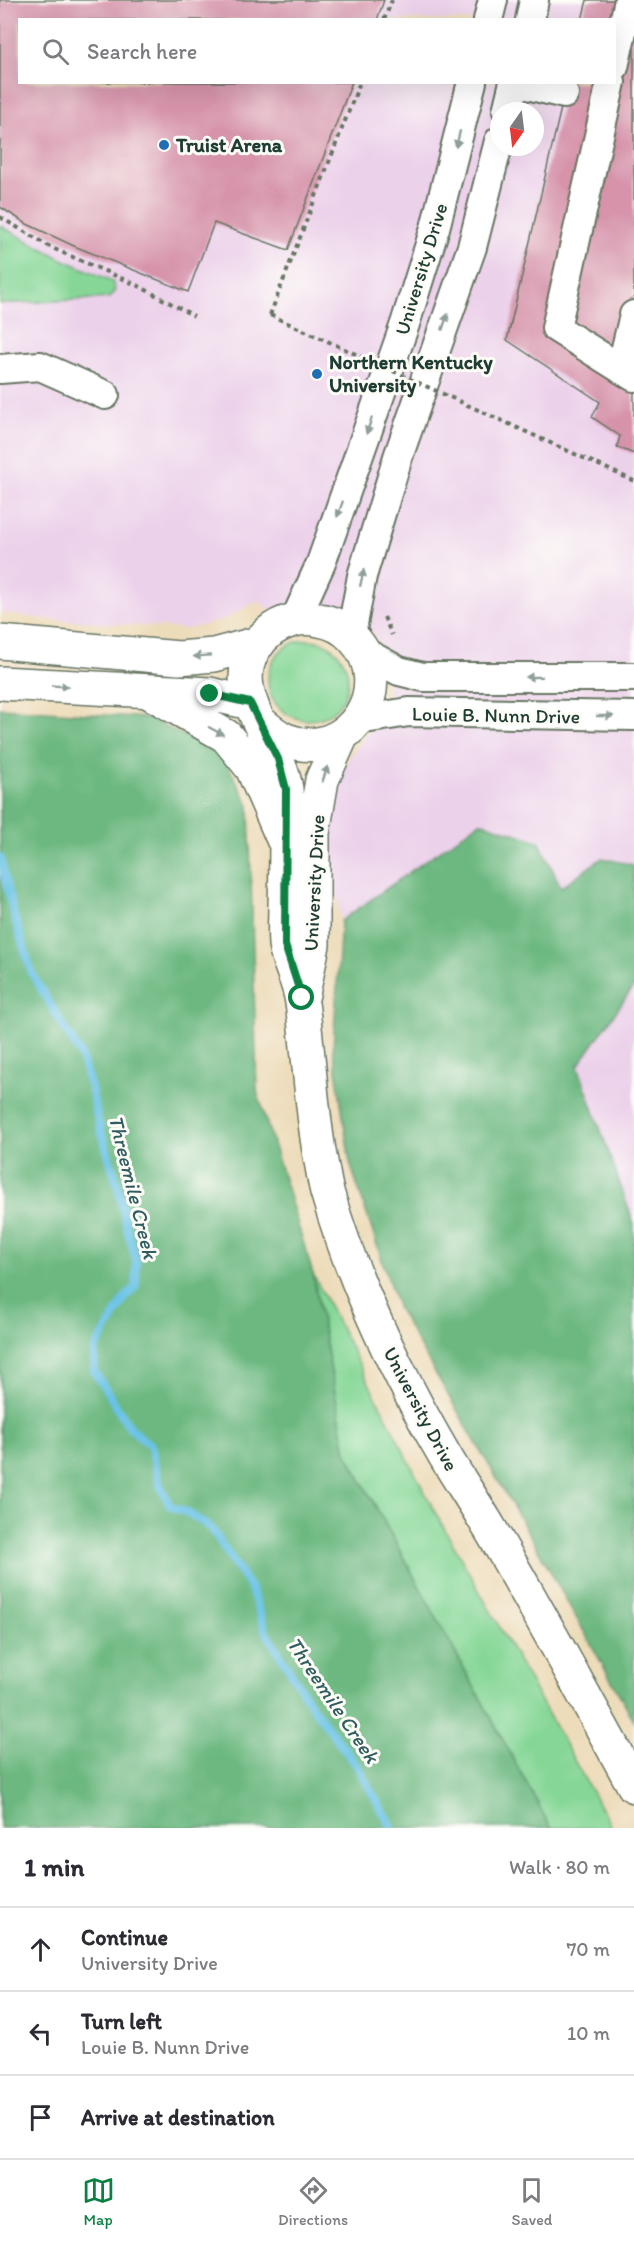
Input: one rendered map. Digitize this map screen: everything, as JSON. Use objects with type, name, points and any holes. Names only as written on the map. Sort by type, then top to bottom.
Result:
[{"type":"main road","name":"University Drive","points":[[302,998],[313,945],[313,833],[322,780],[350,727],[369,701],[371,687],[371,673],[358,644],[332,623],[317,619],[295,620],[275,628],[259,643],[249,660],[246,682],[255,713],[278,759],[286,789],[285,945],[302,998],[313,1113],[327,1192],[356,1278],[392,1359],[444,1455],[487,1523],[634,1786]]},
{"type":"main road","points":[[0,642],[178,658],[214,655],[259,643]]},
{"type":"main road","points":[[0,683],[210,694],[255,713],[277,736],[300,743],[322,743],[350,727]]},
{"type":"main road","points":[[147,691],[226,736],[252,768],[286,846]]},
{"type":"street","points":[[488,18],[493,0]]},
{"type":"street","points":[[530,18],[534,0]]},
{"type":"street","points":[[616,62],[629,0]]},
{"type":"street","name":"University Drive","points":[[295,620],[321,563],[405,324],[435,228],[471,84]]},
{"type":"street","points":[[509,102],[514,84]]},
{"type":"street","points":[[523,84],[564,94]]},
{"type":"street","points":[[611,84],[556,328],[628,373],[634,315]]},
{"type":"street","name":"University Drive","points":[[358,644],[366,565],[398,457],[472,247],[495,156]]},
{"type":"street","points":[[0,369],[40,366],[105,395]]},
{"type":"street","name":"Louie B. Nunn Drive","points":[[358,644],[399,671],[423,677],[634,677]]},
{"type":"street","name":"Louie B. Nunn Drive","points":[[350,727],[409,712],[634,716]]},
{"type":"path","points":[[385,18],[392,0]]},
{"type":"path","points":[[359,84],[270,315],[634,481]]},
{"type":"path","points":[[0,217],[52,248],[139,286],[194,316]]},
{"type":"path","points":[[382,611],[394,638]]},
{"type":"shaded area","name":"Northern Kentucky University","points":[[0,0],[634,0],[634,865],[602,858],[561,887],[539,841],[480,822],[341,921],[331,848],[335,794],[348,760],[386,703],[388,687],[381,649],[373,633],[345,610],[319,603],[272,612],[258,601],[221,621],[187,629],[47,619],[0,613]]},
{"type":"shaded area","points":[[634,986],[634,1224],[578,1065]]},
{"type":"green space","points":[[0,226],[62,259],[112,281],[115,290],[110,298],[0,304]]},
{"type":"green space","points":[[308,640],[323,643],[336,652],[345,665],[348,680],[345,695],[336,708],[323,717],[308,720],[293,717],[280,708],[271,695],[268,680],[271,665],[280,652],[293,643]]},
{"type":"green space","points":[[0,708],[148,718],[222,754],[249,805],[257,1091],[313,1274],[346,1452],[551,1828],[0,1828]]},
{"type":"green space","points":[[480,822],[539,841],[561,887],[602,858],[634,865],[634,986],[578,1066],[634,1224],[634,1721],[536,1546],[398,1309],[350,1163],[333,1049],[341,921]]},
{"type":"green space","points":[[313,1274],[435,1512],[612,1828],[551,1828],[346,1452]]},
{"type":"building","name":"Truist Arena","points":[[0,0],[384,0],[378,18],[18,18],[18,84],[351,84],[288,250],[214,223],[188,292],[74,246],[27,224],[0,207]]},
{"type":"building","points":[[587,0],[634,0],[634,454],[617,447],[620,436],[592,417],[600,402],[507,340],[567,84],[616,84],[616,18],[582,18]]},
{"type":"waterway","name":"Threemile Creek","points":[[0,858],[14,916],[32,974],[80,1054],[136,1260],[136,1286],[125,1298],[95,1349],[94,1371],[130,1428],[151,1446],[159,1483],[170,1506],[188,1513],[211,1528],[251,1589],[266,1632],[311,1705],[357,1766],[392,1828]]},
{"type":"place","name":"Truist Arena","points":[[164,145]]},
{"type":"place","name":"Northern Kentucky University","points":[[317,374]]},
{"type":"route","points":[[210,694],[250,703],[278,759],[286,789],[285,945],[302,998]]}]
